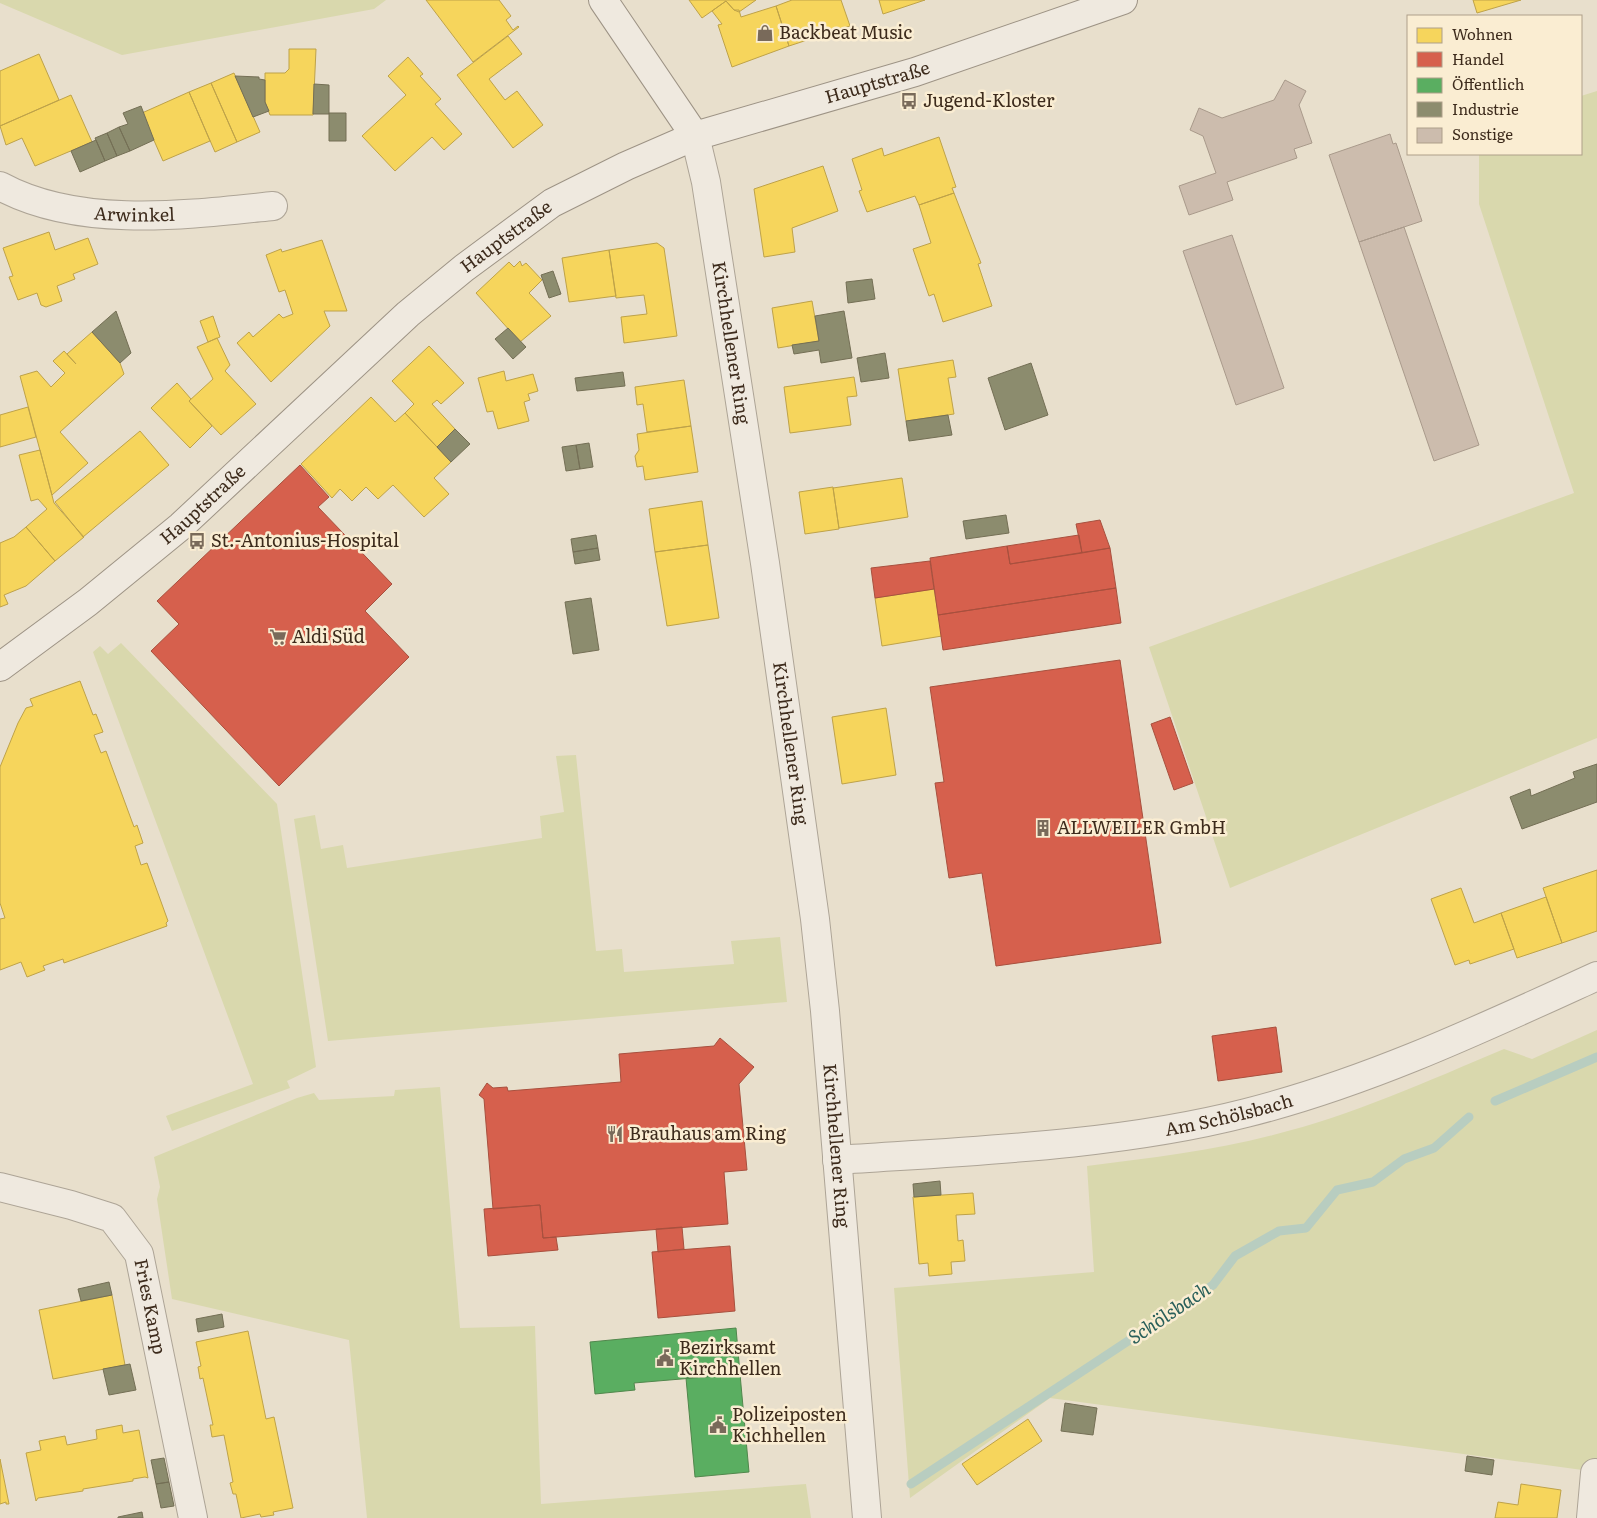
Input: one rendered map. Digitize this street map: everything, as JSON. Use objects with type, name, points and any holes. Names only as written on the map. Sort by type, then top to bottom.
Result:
[{"type":"street","name":"Kirchhellener Ring","points":[[603,0],[695,136],[707,192],[764,553],[815,919],[825,1011],[867,1518]]},
{"type":"street","name":"Hauptstraße","points":[[0,667],[88,602],[181,526],[408,314],[464,268],[552,203],[626,166],[695,136],[915,72],[1123,0]]},
{"type":"street","name":"Arwinkel","points":[[0,186],[38,202],[88,213],[199,214],[273,206]]},
{"type":"street","name":"Am Schölsbach","points":[[837,1160],[987,1150],[1135,1135],[1246,1114],[1331,1089],[1438,1047],[1597,976]]},
{"type":"street","name":"Fries Kamp","points":[[0,1187],[71,1205],[112,1218],[139,1254],[193,1518]]},
{"type":"street","points":[[1591,1518],[1595,1473]]},
{"type":"green space","points":[[0,0],[386,0],[374,9],[122,55],[0,3]]},
{"type":"green space","points":[[1597,91],[1597,738],[1230,888],[1149,647],[1574,493],[1479,204],[1479,155],[1582,155],[1582,96]]},
{"type":"green space","points":[[121,643],[277,804],[316,1067],[287,1081],[290,1088],[172,1131],[166,1116],[253,1084],[93,652],[100,646],[108,654]]},
{"type":"green space","points":[[576,755],[596,951],[622,949],[624,972],[734,964],[731,941],[780,937],[787,1002],[328,1041],[294,819],[315,815],[321,849],[343,845],[347,868],[542,838],[540,816],[564,812],[556,756]]},
{"type":"green space","points":[[1597,1030],[1597,1472],[1050,1398],[910,1498],[894,1288],[1094,1272],[1087,1166],[1204,1150],[1250,1141],[1303,1127],[1419,1085],[1504,1049],[1532,1059]]},
{"type":"green space","points":[[440,1087],[460,1328],[535,1326],[541,1504],[806,1484],[811,1518],[367,1518],[349,1340],[172,1299],[157,1199],[160,1187],[154,1157],[297,1098],[314,1093],[319,1100],[394,1096],[395,1090]]},
{"type":"building: Wohnen","points":[[426,0],[499,0],[511,16],[506,20],[513,30],[519,27],[473,62]]},
{"type":"building: Wohnen","points":[[689,0],[756,0],[739,12],[734,10],[726,1],[702,18]]},
{"type":"building: Wohnen","points":[[792,0],[841,0],[850,26],[789,46],[776,6]]},
{"type":"building: Wohnen","points":[[879,0],[925,0],[883,14]]},
{"type":"building: Wohnen","points":[[1473,0],[1521,0],[1477,13]]},
{"type":"building: Wohnen","points":[[726,1],[734,10],[739,10],[741,17],[776,6],[789,46],[732,67],[718,25],[722,24],[712,11]]},
{"type":"building: Wohnen","points":[[508,36],[522,54],[489,79],[505,100],[517,91],[543,125],[513,148],[457,75]]},
{"type":"building: Wohnen","points":[[289,49],[316,49],[313,115],[270,115],[265,102],[265,73],[285,73],[289,69]]},
{"type":"building: Wohnen","points":[[39,54],[59,100],[0,126],[0,71]]},
{"type":"building: Wohnen","points":[[408,57],[423,74],[420,76],[441,99],[435,104],[462,134],[444,150],[432,137],[395,171],[362,136],[406,95],[388,76]]},
{"type":"building: Wohnen","points":[[234,73],[260,132],[237,142],[211,83]]},
{"type":"building: Wohnen","points":[[211,83],[237,142],[215,152],[189,92]]},
{"type":"building: Wohnen","points":[[189,92],[210,141],[163,161],[142,113]]},
{"type":"building: Wohnen","points":[[71,95],[92,142],[35,166],[22,138],[6,145],[0,126]]},
{"type":"building: Wohnen","points":[[939,137],[956,187],[952,188],[954,193],[919,205],[915,196],[867,212],[859,191],[862,190],[852,159],[882,148],[884,156]]},
{"type":"building: Wohnen","points":[[823,166],[838,211],[792,228],[795,252],[764,257],[754,189]]},
{"type":"building: Wohnen","points":[[954,193],[981,263],[978,264],[992,306],[943,322],[934,294],[929,296],[913,249],[931,243],[919,205]]},
{"type":"building: Wohnen","points":[[49,232],[55,250],[88,238],[98,264],[73,274],[75,279],[57,286],[62,301],[46,307],[41,305],[37,293],[18,300],[9,277],[13,276],[3,248]]},
{"type":"building: Wohnen","points":[[322,240],[347,311],[324,311],[330,326],[271,382],[237,343],[249,332],[253,337],[279,314],[283,318],[293,314],[285,290],[279,292],[266,255],[281,249],[282,252]]},
{"type":"building: Wohnen","points":[[657,243],[664,248],[677,336],[624,343],[621,317],[647,314],[644,295],[616,298],[609,250]]},
{"type":"building: Wohnen","points":[[609,250],[616,296],[569,302],[562,258]]},
{"type":"building: Wohnen","points":[[520,261],[522,266],[526,263],[542,280],[529,293],[551,316],[520,342],[476,293],[509,262],[514,267]]},
{"type":"building: Wohnen","points":[[812,301],[819,341],[778,348],[772,308]]},
{"type":"building: Wohnen","points":[[213,316],[220,337],[208,342],[200,321]]},
{"type":"building: Wohnen","points":[[92,332],[120,363],[124,374],[60,432],[88,463],[52,495],[20,376],[37,371],[51,387],[65,373],[53,361],[64,351],[76,364],[67,354]]},
{"type":"building: Wohnen","points":[[217,338],[230,365],[225,371],[256,404],[221,435],[189,401],[213,379],[197,347]]},
{"type":"building: Wohnen","points":[[429,346],[464,383],[441,404],[437,400],[432,404],[455,429],[437,447],[405,413],[414,404],[392,381]]},
{"type":"building: Wohnen","points":[[953,360],[956,377],[948,378],[954,414],[906,421],[898,369]]},
{"type":"building: Wohnen","points":[[504,371],[506,381],[533,374],[538,391],[528,394],[530,400],[524,402],[529,421],[498,429],[493,411],[487,412],[478,378]]},
{"type":"building: Wohnen","points":[[854,377],[857,396],[847,397],[851,425],[790,433],[784,387]]},
{"type":"building: Wohnen","points":[[684,380],[691,426],[647,432],[643,404],[637,405],[635,387]]},
{"type":"building: Wohnen","points":[[177,383],[191,399],[189,401],[212,426],[190,448],[151,408]]},
{"type":"building: Wohnen","points":[[371,397],[395,422],[405,413],[451,462],[434,478],[449,494],[424,517],[393,485],[378,499],[366,487],[352,501],[340,489],[332,498],[301,464]]},
{"type":"building: Wohnen","points":[[28,407],[36,437],[0,447],[0,415]]},
{"type":"building: Wohnen","points":[[691,426],[698,472],[645,480],[643,466],[637,467],[635,456],[639,450],[637,434]]},
{"type":"building: Wohnen","points":[[140,431],[169,465],[83,537],[55,502]]},
{"type":"building: Wohnen","points":[[40,450],[54,503],[84,537],[55,561],[26,527],[47,509],[38,499],[31,501],[19,455]]},
{"type":"building: Wohnen","points":[[902,478],[908,517],[839,528],[833,488]]},
{"type":"building: Wohnen","points":[[833,487],[839,529],[805,534],[799,492]]},
{"type":"building: Wohnen","points":[[702,501],[708,545],[655,552],[649,509]]},
{"type":"building: Wohnen","points":[[26,527],[55,561],[26,586],[4,595],[8,604],[0,607],[0,543],[14,537]]},
{"type":"building: Wohnen","points":[[708,545],[719,618],[667,626],[655,552]]},
{"type":"building: Wohnen","points":[[934,589],[942,636],[882,646],[875,598]]},
{"type":"building: Wohnen","points":[[80,681],[93,715],[96,714],[103,732],[94,735],[101,753],[106,751],[134,827],[137,825],[143,843],[135,846],[141,865],[147,863],[168,921],[166,923],[167,926],[64,963],[63,959],[43,966],[45,970],[27,977],[21,962],[0,970],[0,919],[5,918],[0,903],[0,767],[26,708],[33,706],[30,699]]},
{"type":"building: Wohnen","points":[[886,708],[896,775],[842,784],[832,717]]},
{"type":"building: Wohnen","points":[[1597,870],[1597,931],[1562,943],[1543,888]]},
{"type":"building: Wohnen","points":[[1461,888],[1474,923],[1501,913],[1514,949],[1470,964],[1469,960],[1455,965],[1431,899]]},
{"type":"building: Wohnen","points":[[1546,897],[1562,943],[1517,958],[1501,913]]},
{"type":"building: Wohnen","points":[[973,1193],[975,1214],[956,1215],[958,1241],[963,1240],[965,1261],[951,1262],[952,1274],[929,1276],[928,1263],[919,1264],[913,1197]]},
{"type":"building: Wohnen","points":[[112,1295],[125,1365],[53,1379],[39,1310]]},
{"type":"building: Wohnen","points":[[248,1331],[266,1419],[274,1417],[293,1508],[273,1512],[274,1515],[261,1517],[260,1514],[241,1518],[236,1494],[233,1494],[230,1483],[233,1482],[224,1435],[212,1437],[210,1425],[213,1425],[203,1378],[200,1379],[198,1367],[201,1366],[196,1342]]},
{"type":"building: Wohnen","points":[[1028,1419],[1042,1441],[977,1485],[962,1464]]},
{"type":"building: Wohnen","points":[[122,1425],[123,1433],[139,1430],[148,1478],[133,1479],[133,1481],[83,1489],[83,1491],[38,1498],[36,1501],[26,1453],[41,1450],[39,1441],[65,1436],[67,1445],[97,1439],[96,1430]]},
{"type":"building: Wohnen","points":[[0,1459],[9,1504],[6,1504],[6,1502],[0,1504]]},
{"type":"building: Wohnen","points":[[1521,1484],[1561,1490],[1557,1518],[1495,1518],[1498,1502],[1518,1505]]},
{"type":"building: Handel","name":"Aldi Süd","points":[[300,465],[329,497],[318,507],[392,584],[365,611],[409,657],[279,786],[151,651],[179,624],[157,601]]},
{"type":"building: Handel","points":[[1100,520],[1110,548],[1082,553],[1076,524]]},
{"type":"building: Handel","points":[[1079,535],[1082,553],[1010,564],[1007,546]]},
{"type":"building: Handel","points":[[1007,546],[1010,564],[1110,548],[1116,588],[938,615],[930,558]]},
{"type":"building: Handel","points":[[930,561],[934,589],[875,598],[871,568]]},
{"type":"building: Handel","points":[[1116,588],[1121,623],[943,650],[938,615]]},
{"type":"building: Handel","name":"ALLWEILER GmbH","points":[[1120,660],[1161,943],[996,966],[982,873],[949,878],[935,783],[944,782],[930,687]]},
{"type":"building: Handel","points":[[1170,717],[1193,783],[1174,790],[1151,724]]},
{"type":"building: Handel","points":[[1276,1027],[1282,1072],[1218,1081],[1212,1036]]},
{"type":"building: Handel","name":"Brauhaus am Ring","points":[[720,1038],[754,1067],[739,1084],[747,1170],[724,1172],[728,1224],[543,1238],[540,1205],[493,1209],[484,1099],[479,1095],[487,1083],[493,1088],[507,1087],[508,1091],[621,1082],[619,1054],[714,1046]]},
{"type":"building: Handel","points":[[540,1205],[543,1238],[556,1237],[558,1250],[488,1256],[484,1209]]},
{"type":"building: Handel","points":[[682,1227],[684,1249],[658,1252],[656,1229]]},
{"type":"building: Handel","points":[[730,1246],[735,1311],[658,1318],[652,1252]]},
{"type":"building: Öffentlich","name":"Bezirksamt Kirchhellen","points":[[736,1328],[740,1374],[634,1383],[635,1390],[595,1394],[590,1342]]},
{"type":"building: Öffentlich","name":"Polizeiposten Kichhellen","points":[[740,1374],[749,1472],[695,1477],[686,1378]]},
{"type":"building: Industrie","points":[[235,76],[259,77],[259,79],[265,80],[265,102],[269,111],[253,117]]},
{"type":"building: Industrie","points":[[314,84],[329,85],[329,114],[313,114]]},
{"type":"building: Industrie","points":[[141,106],[154,140],[130,151],[119,127],[128,124],[123,113]]},
{"type":"building: Industrie","points":[[329,113],[346,113],[346,141],[329,141]]},
{"type":"building: Industrie","points":[[119,127],[130,151],[117,156],[107,133]]},
{"type":"building: Industrie","points":[[107,133],[117,156],[105,161],[95,138]]},
{"type":"building: Industrie","points":[[96,140],[105,161],[80,172],[71,151]]},
{"type":"building: Industrie","points":[[553,271],[561,294],[549,298],[541,275]]},
{"type":"building: Industrie","points":[[872,279],[875,299],[848,303],[846,282]]},
{"type":"building: Industrie","points":[[116,311],[131,353],[120,363],[92,332]]},
{"type":"building: Industrie","points":[[844,311],[852,358],[821,363],[819,350],[794,354],[792,345],[819,341],[815,316]]},
{"type":"building: Industrie","points":[[508,328],[526,347],[513,359],[495,339]]},
{"type":"building: Industrie","points":[[885,353],[889,378],[861,382],[857,358]]},
{"type":"building: Industrie","points":[[1031,363],[1048,415],[1005,430],[988,378]]},
{"type":"building: Industrie","points":[[623,372],[625,386],[577,391],[575,378]]},
{"type":"building: Industrie","points":[[948,415],[952,435],[909,441],[906,421]]},
{"type":"building: Industrie","points":[[455,429],[470,444],[451,462],[437,447]]},
{"type":"building: Industrie","points":[[589,443],[593,467],[580,469],[576,445]]},
{"type":"building: Industrie","points":[[576,445],[580,469],[566,471],[562,447]]},
{"type":"building: Industrie","points":[[1006,515],[1009,533],[966,539],[963,521]]},
{"type":"building: Industrie","points":[[596,535],[598,548],[573,552],[571,539]]},
{"type":"building: Industrie","points":[[598,548],[600,560],[575,564],[573,552]]},
{"type":"building: Industrie","points":[[591,598],[599,650],[573,654],[565,602]]},
{"type":"building: Industrie","points":[[1597,764],[1597,802],[1522,829],[1510,797],[1530,789],[1531,796],[1575,778],[1573,772]]},
{"type":"building: Industrie","points":[[940,1181],[941,1195],[914,1197],[913,1184]]},
{"type":"building: Industrie","points":[[109,1282],[112,1295],[81,1301],[78,1289]]},
{"type":"building: Industrie","points":[[222,1314],[224,1327],[198,1332],[196,1319]]},
{"type":"building: Industrie","points":[[130,1364],[136,1390],[109,1395],[103,1369]]},
{"type":"building: Industrie","points":[[1065,1403],[1097,1408],[1093,1435],[1061,1431]]},
{"type":"building: Industrie","points":[[1467,1456],[1494,1460],[1492,1475],[1465,1471]]},
{"type":"building: Industrie","points":[[164,1458],[169,1482],[156,1484],[151,1460]]},
{"type":"building: Industrie","points":[[169,1482],[174,1506],[161,1508],[156,1484]]},
{"type":"building: Industrie","points":[[142,1512],[143,1518],[118,1518],[118,1517]]},
{"type":"building: Sonstige","points":[[1285,80],[1306,91],[1299,105],[1312,143],[1294,149],[1297,158],[1227,182],[1233,200],[1189,215],[1179,186],[1216,173],[1203,136],[1190,130],[1199,108],[1222,118],[1274,100]]},
{"type":"building: Sonstige","points":[[1390,134],[1393,144],[1396,143],[1422,221],[1359,242],[1329,155]]},
{"type":"building: Sonstige","points":[[1404,227],[1479,445],[1434,461],[1359,242]]},
{"type":"building: Sonstige","points":[[1232,235],[1284,388],[1236,405],[1183,251]]},
{"type":"waterway","name":"Schölsbach","points":[[1495,1101],[1597,1057]]},
{"type":"waterway","name":"Schölsbach","points":[[911,1484],[1213,1285],[1235,1256],[1279,1231],[1306,1228],[1337,1190],[1373,1182],[1404,1159],[1434,1148],[1469,1117]]},
{"type":"place","name":"Backbeat Music","points":[[765,33]]},
{"type":"place","name":"Jugend-Kloster","points":[[909,101]]},
{"type":"place","name":"St.-Antonius-Hospital","points":[[197,541]]},
{"type":"place","name":"Aldi Süd","points":[[278,637]]},
{"type":"place","name":"ALLWEILER GmbH","points":[[1043,828]]},
{"type":"place","name":"Brauhaus am Ring","points":[[615,1134]]},
{"type":"place","name":"Bezirksamt Kirchhellen","points":[[665,1358]]},
{"type":"place","name":"Polizeiposten Kichhellen","points":[[718,1425]]}]
